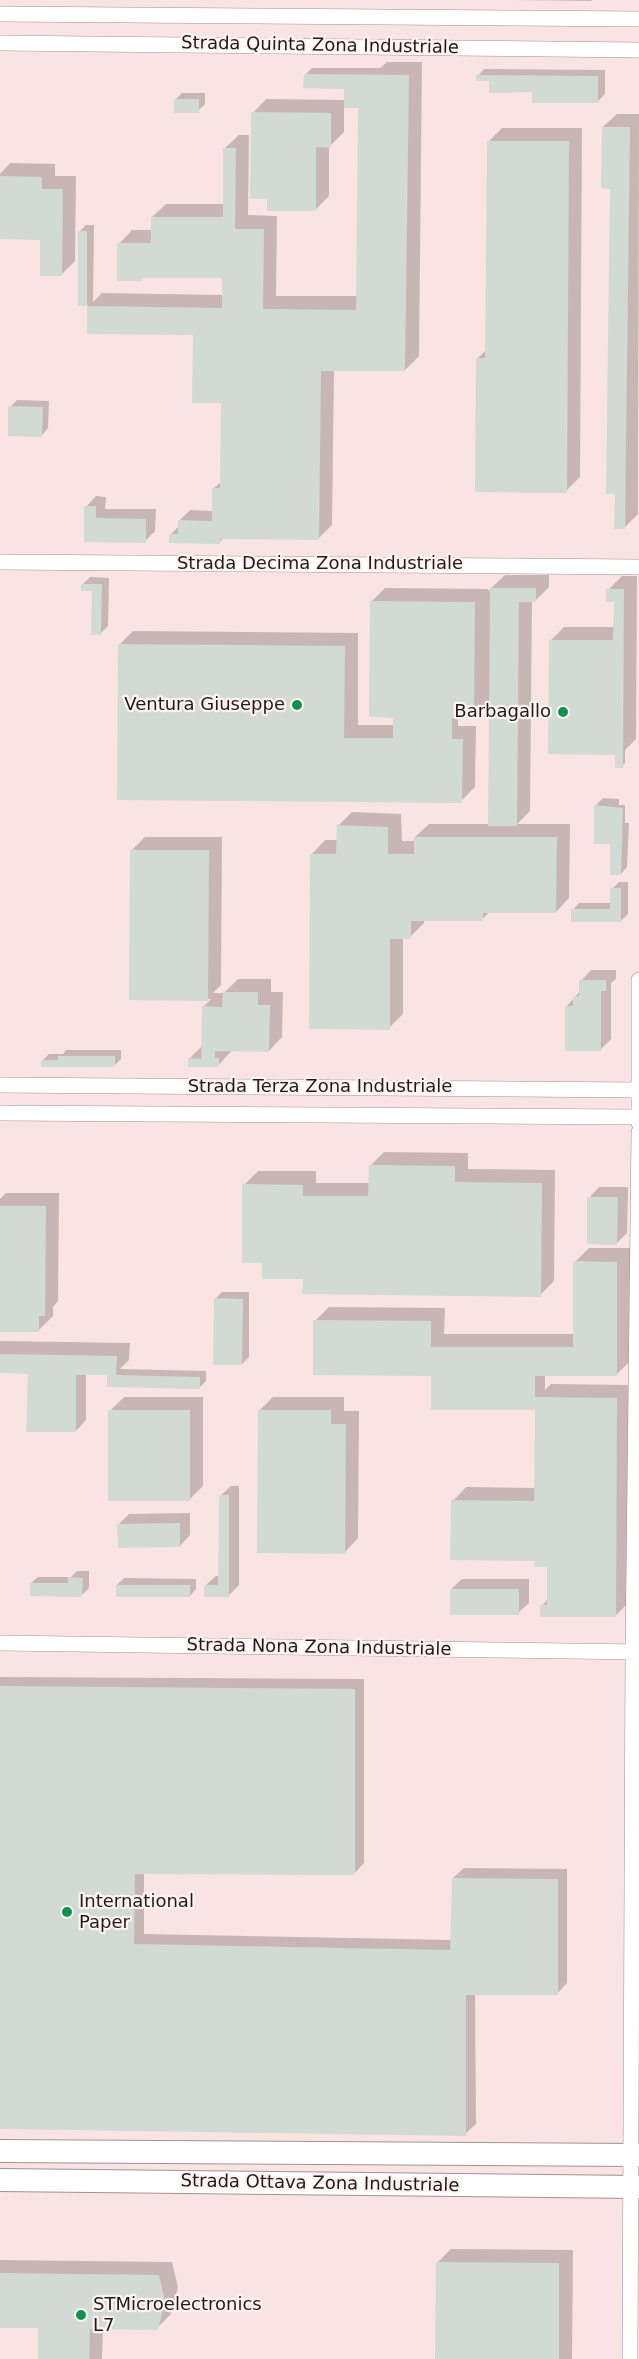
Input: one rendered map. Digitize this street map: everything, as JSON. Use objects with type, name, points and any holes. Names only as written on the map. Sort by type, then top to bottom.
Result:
[{"type":"main road","name":"Strada Ottava Zona Industriale","points":[[0,2151],[635,2155]]},
{"type":"main road","name":"Strada Ottava Zona Industriale","points":[[0,2181],[634,2187]]},
{"type":"street","name":"Strada Quinta Zona Industriale","points":[[0,14],[639,20]]},
{"type":"street","name":"Strada Quinta Zona Industriale","points":[[0,43],[639,50]]},
{"type":"street","name":"Strada Decima Zona Industriale","points":[[0,562],[639,567]]},
{"type":"street","points":[[639,980],[639,1123]]},
{"type":"street","name":"Strada Terza Zona Industriale","points":[[0,1084],[639,1090]]},
{"type":"street","name":"Strada Terza Zona Industriale","points":[[0,1113],[639,1117]]},
{"type":"street","points":[[630,2359],[635,2155],[639,1132]]},
{"type":"street","name":"Strada Nona Zona Industriale","points":[[0,1643],[636,1652]]},
{"type":"shaded area","points":[[0,0],[639,0],[639,2359],[0,2359]]},
{"type":"building","points":[[304,74],[409,75],[405,371],[321,371],[319,540],[220,539],[220,544],[169,543],[169,534],[178,534],[178,520],[212,521],[212,488],[220,488],[221,403],[192,403],[193,335],[87,334],[87,306],[222,308],[222,278],[142,278],[142,281],[117,281],[117,243],[151,243],[151,217],[223,217],[223,148],[236,148],[235,229],[264,229],[263,309],[356,310],[358,108],[344,108],[344,89],[303,88]]},
{"type":"building","points":[[476,75],[598,76],[598,103],[532,103],[532,92],[489,93],[489,81],[476,81]]},
{"type":"building","points":[[174,99],[199,99],[199,113],[174,113]]},
{"type":"building","points":[[251,112],[331,113],[331,148],[316,147],[316,211],[267,211],[267,199],[250,199]]},
{"type":"building","points":[[602,127],[630,127],[625,529],[614,529],[615,494],[606,494],[610,189],[601,188]]},
{"type":"building","points":[[487,141],[569,141],[567,493],[475,492],[476,358],[485,358]]},
{"type":"building","points":[[0,176],[42,177],[42,189],[63,189],[62,276],[40,276],[40,240],[0,239]]},
{"type":"building","points":[[78,231],[87,231],[87,306],[78,306]]},
{"type":"building","points":[[8,406],[43,407],[42,437],[8,436]]},
{"type":"building","points":[[84,506],[96,506],[96,518],[146,519],[146,543],[84,542]]},
{"type":"building","points":[[81,584],[102,584],[101,635],[91,635],[92,591],[81,591]]},
{"type":"building","points":[[490,588],[536,588],[536,602],[519,602],[517,826],[488,826]]},
{"type":"building","points":[[606,589],[624,589],[623,768],[615,768],[615,755],[548,754],[549,640],[613,640],[614,602],[606,602]]},
{"type":"building","points":[[370,601],[475,602],[474,718],[452,718],[452,739],[463,739],[462,803],[117,800],[118,644],[345,646],[344,738],[393,738],[393,718],[369,717]]},
{"type":"building","points":[[594,805],[623,808],[621,875],[610,875],[610,844],[594,844]]},
{"type":"building","points":[[337,825],[388,827],[388,854],[414,854],[414,837],[557,837],[556,913],[483,913],[483,921],[411,921],[411,939],[390,939],[390,1030],[309,1029],[310,854],[336,854]]},
{"type":"building","points":[[130,850],[209,850],[208,1001],[129,1000]]},
{"type":"building","points":[[610,888],[621,888],[621,922],[571,922],[571,909],[610,909]]},
{"type":"building","points":[[579,980],[606,980],[606,991],[601,991],[601,1051],[565,1051],[565,1006],[573,1006],[573,996],[579,996]]},
{"type":"building","points":[[223,992],[258,992],[258,1005],[270,1005],[269,1052],[215,1051],[215,1058],[219,1058],[219,1067],[188,1067],[188,1058],[201,1059],[202,1006],[222,1007]]},
{"type":"building","points":[[58,1056],[115,1056],[115,1067],[41,1067],[41,1060],[58,1060]]},
{"type":"building","points":[[369,1165],[455,1166],[455,1182],[542,1183],[541,1297],[302,1294],[303,1279],[262,1279],[262,1263],[242,1263],[242,1184],[303,1185],[303,1196],[368,1196]]},
{"type":"building","points":[[587,1197],[618,1197],[617,1245],[587,1244]]},
{"type":"building","points":[[0,1206],[46,1206],[45,1316],[39,1316],[39,1332],[0,1332]]},
{"type":"building","points":[[573,1261],[617,1262],[617,1376],[535,1376],[535,1397],[617,1398],[616,1617],[540,1617],[540,1605],[547,1605],[547,1567],[534,1567],[535,1561],[450,1560],[451,1500],[534,1501],[535,1410],[431,1410],[431,1376],[313,1375],[313,1320],[431,1321],[431,1347],[573,1347]]},
{"type":"building","points":[[214,1298],[243,1299],[242,1365],[213,1365]]},
{"type":"building","points":[[0,1354],[117,1356],[116,1375],[200,1377],[200,1389],[107,1387],[107,1375],[76,1375],[76,1432],[26,1432],[28,1374],[0,1373]]},
{"type":"building","points":[[108,1410],[190,1410],[190,1501],[108,1501]]},
{"type":"building","points":[[258,1410],[331,1410],[331,1424],[346,1424],[345,1554],[257,1553]]},
{"type":"building","points":[[219,1495],[229,1495],[229,1597],[204,1597],[204,1585],[218,1585]]},
{"type":"building","points":[[180,1523],[180,1547],[118,1548],[117,1524]]},
{"type":"building","points":[[68,1577],[83,1578],[82,1597],[30,1596],[30,1583],[68,1583]]},
{"type":"building","points":[[116,1585],[190,1585],[190,1597],[116,1597]]},
{"type":"building","points":[[450,1589],[519,1589],[519,1615],[450,1615]]},
{"type":"building","name":"International Paper","points":[[0,1686],[355,1689],[355,1875],[135,1874],[134,1944],[450,1950],[452,1878],[558,1879],[558,1995],[466,1995],[466,2136],[0,2129]]},
{"type":"building","points":[[436,2262],[559,2263],[559,2359],[435,2359]]},
{"type":"building","name":"STMicroelectronics L7","points":[[0,2273],[159,2275],[165,2301],[158,2330],[90,2329],[89,2359],[38,2359],[38,2328],[0,2328]]},
{"type":"place","name":"Ventura Giuseppe","points":[[297,705]]},
{"type":"place","name":"Barbagallo","points":[[563,712]]},
{"type":"place","name":"International Paper","points":[[67,1912]]},
{"type":"place","name":"STMicroelectronics L7","points":[[81,2315]]}]
